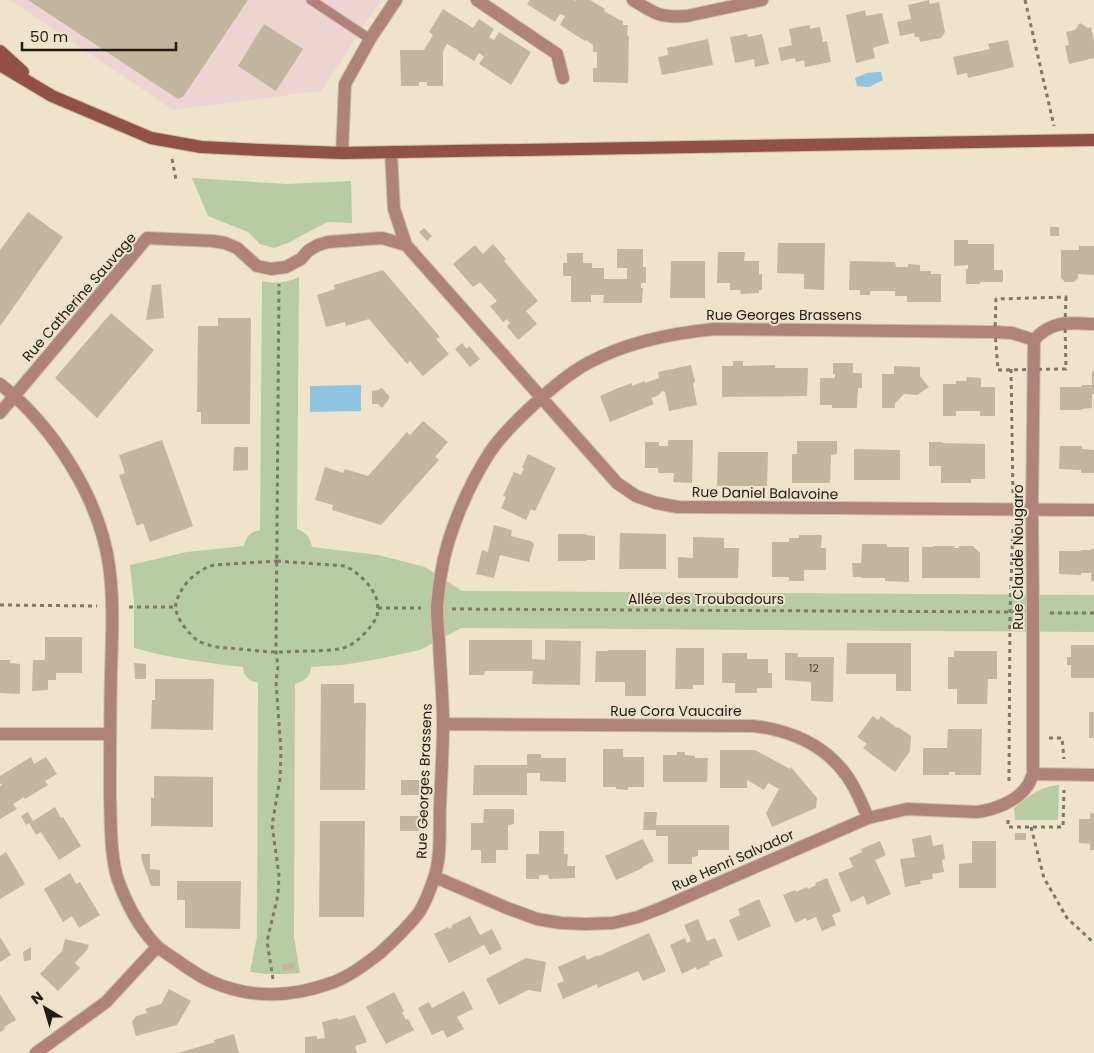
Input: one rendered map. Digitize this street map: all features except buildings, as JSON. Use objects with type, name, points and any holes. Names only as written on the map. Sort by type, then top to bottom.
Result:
[{"type":"main road","points":[[0,52],[52,96]]},
{"type":"main road","points":[[0,65],[52,96],[152,138],[201,146],[342,153],[1094,140]]},
{"type":"street","points":[[342,153],[345,84],[370,39],[396,0]]},
{"type":"street","points":[[477,0],[557,54],[563,78]]},
{"type":"street","points":[[633,0],[655,13],[678,17],[762,0]]},
{"type":"street","points":[[391,152],[394,209],[406,245],[542,397]]},
{"type":"street","name":"Rue Catherine Sauvage","points":[[14,396],[146,238],[219,241],[237,248],[257,266],[280,269]]},
{"type":"street","points":[[280,269],[292,264],[318,245],[328,242],[382,238],[406,245]]},
{"type":"street","points":[[1034,340],[1048,328],[1057,324],[1094,324]]},
{"type":"street","name":"Rue Georges Brassens","points":[[0,384],[38,420],[56,442],[78,478],[94,510],[104,538],[113,607],[110,734],[111,838],[116,877],[134,915],[157,947],[212,982],[250,993],[274,995],[314,990],[338,981],[360,969],[395,940],[420,911],[435,877],[438,856],[443,724],[437,609],[441,572],[446,550],[453,528],[470,489],[491,450],[506,431],[542,397],[586,364],[605,355],[639,343],[695,331],[715,329],[995,332],[1012,333],[1034,340]]},
{"type":"street","name":"Rue Claude Nougaro","points":[[1032,774],[1034,340]]},
{"type":"street","points":[[0,413],[14,396]]},
{"type":"street","name":"Rue Daniel Balavoine","points":[[542,397],[617,483],[636,496],[656,503],[678,507],[1094,510]]},
{"type":"street","name":"Rue Cora Vaucaire","points":[[443,724],[753,726],[776,729],[816,746],[833,759],[847,776],[868,818]]},
{"type":"street","points":[[0,734],[110,734]]},
{"type":"street","points":[[1032,774],[1094,775]]},
{"type":"street","name":"Rue Henri Salvador","points":[[435,877],[537,919],[562,923],[613,923],[638,917],[661,908],[868,818],[907,809],[977,812],[997,808],[1024,790],[1029,784],[1032,774]]},
{"type":"street","points":[[36,1053],[106,1002],[157,947]]},
{"type":"lane","points":[[311,0],[370,39]]},
{"type":"path","points":[[1024,0],[1057,140]]},
{"type":"path","points":[[274,995],[273,975],[266,941],[278,895],[280,875],[272,825],[280,779],[281,751],[276,682],[278,666],[276,652],[280,269]]},
{"type":"path","points":[[1011,369],[1013,510],[1008,827],[1063,827],[1065,774],[1062,738],[1032,738]]},
{"type":"path","points":[[277,561],[345,566],[354,570],[374,593],[378,608],[377,616],[364,635],[348,646],[333,650],[276,652],[213,647],[200,642],[191,635],[178,618],[176,607],[176,602],[182,589],[188,581],[204,568],[214,565],[277,561]]},
{"type":"path","points":[[0,605],[176,607]]},
{"type":"path","name":"Allée des Troubadours","points":[[378,608],[1094,613]]},
{"type":"path","points":[[1031,827],[1044,878],[1067,918],[1094,943]]},
{"type":"shaded area","points":[[10,0],[381,0],[321,91],[173,110]]},
{"type":"green space","points":[[192,178],[287,184],[351,181],[352,223],[327,222],[288,243],[274,248],[260,244],[248,232],[208,216]]},
{"type":"green space","points":[[299,277],[297,529],[307,535],[312,547],[378,555],[425,567],[462,591],[1094,595],[1094,632],[461,628],[420,650],[342,665],[311,667],[306,678],[295,684],[294,937],[300,973],[250,972],[257,936],[258,683],[248,678],[244,673],[243,667],[188,660],[134,648],[134,602],[130,565],[187,552],[244,546],[249,535],[260,530],[262,281],[290,281]]},
{"type":"green space","points":[[1059,785],[1058,820],[1015,820],[1014,808],[1040,790]]},
{"type":"water","points":[[881,72],[883,80],[869,87],[857,86],[855,78],[867,73]]},
{"type":"water","points":[[361,385],[361,411],[310,412],[310,386]]}]
